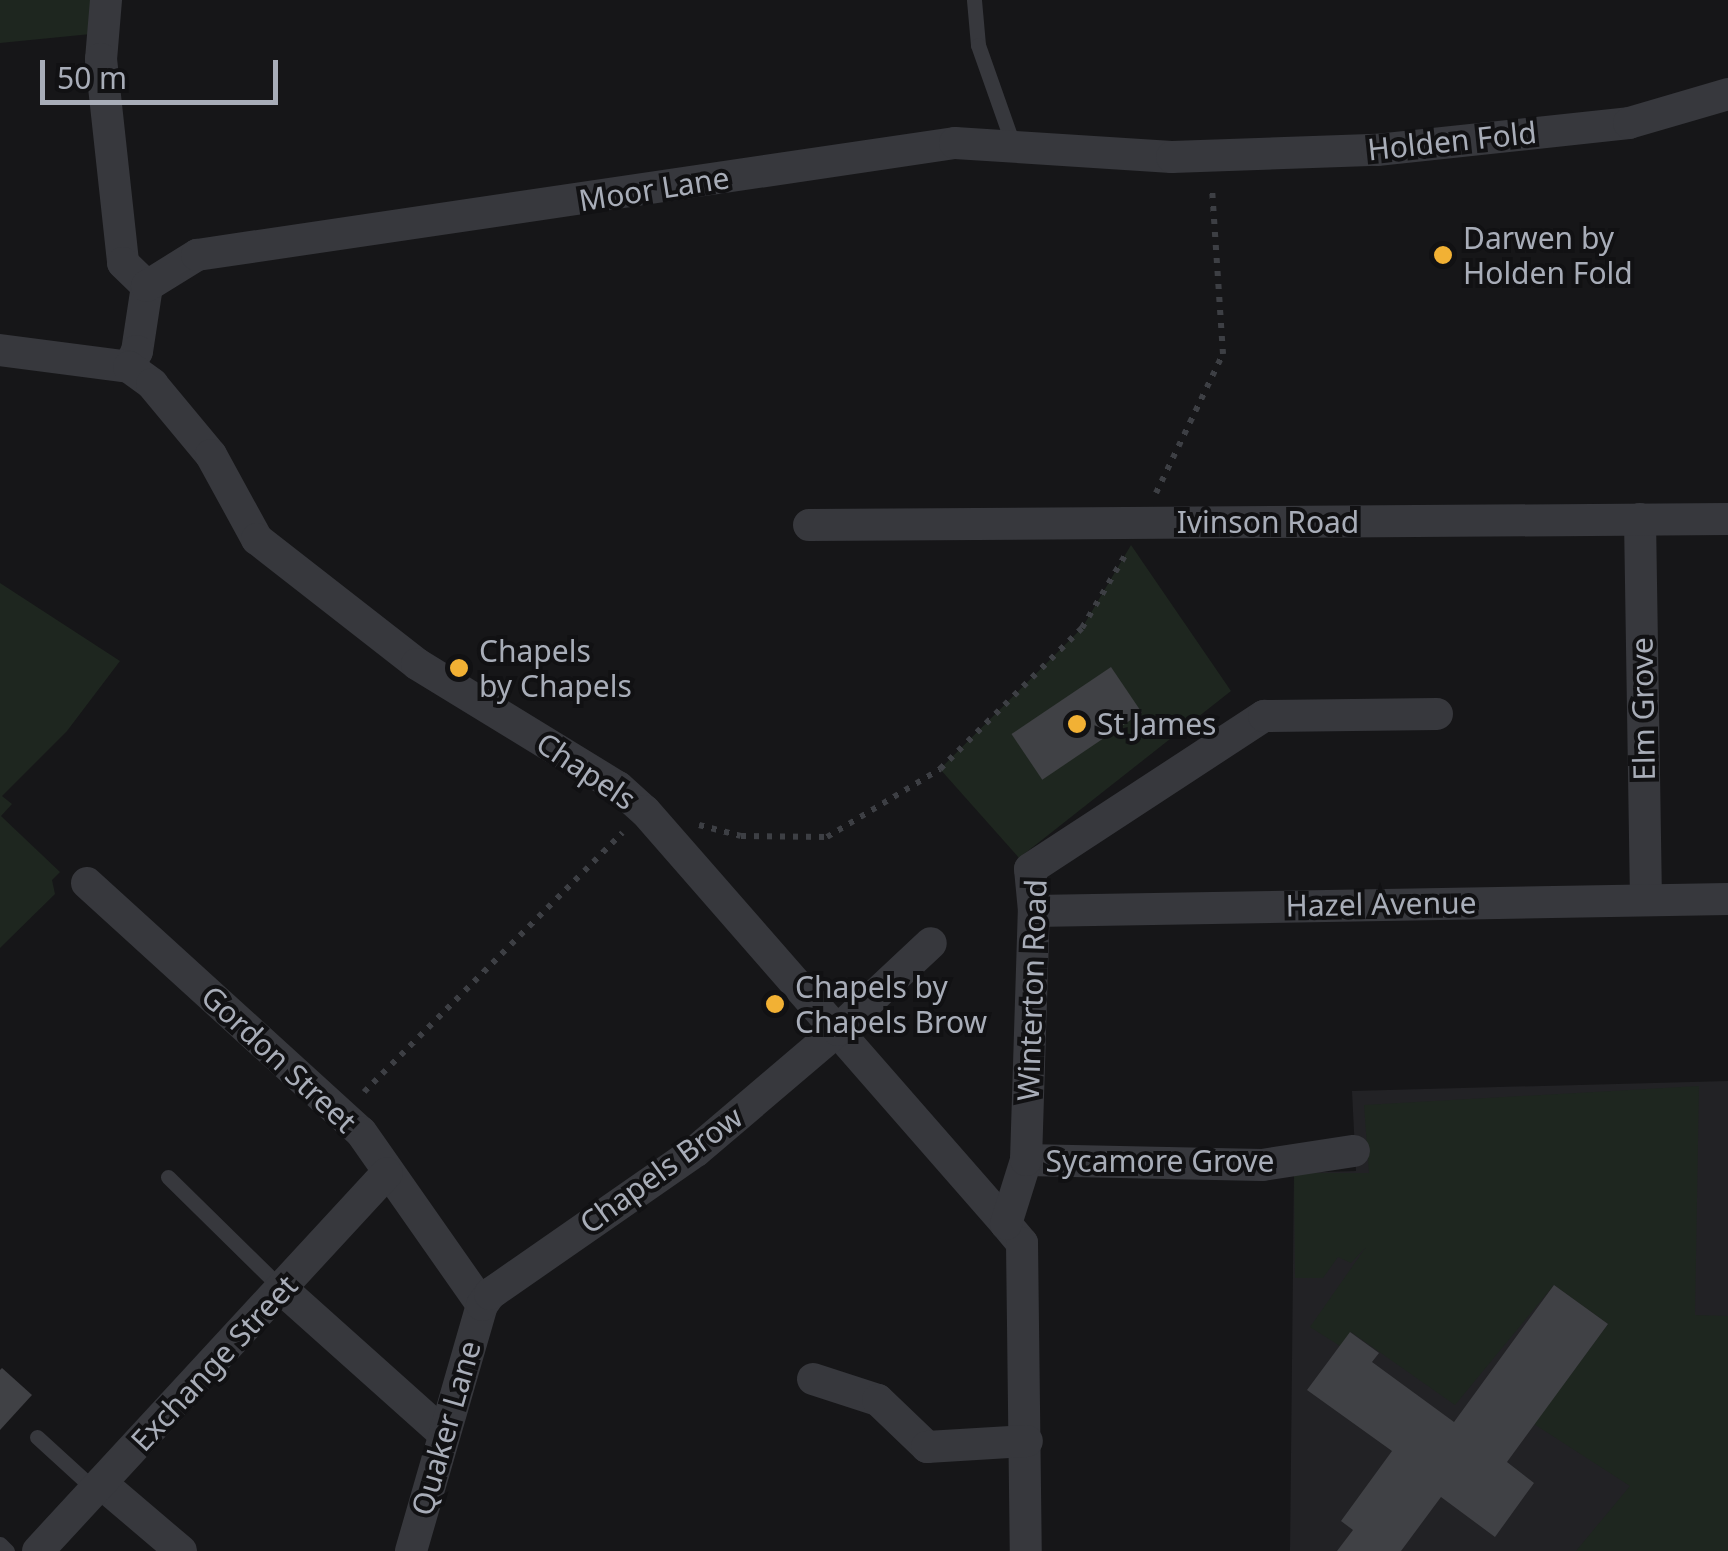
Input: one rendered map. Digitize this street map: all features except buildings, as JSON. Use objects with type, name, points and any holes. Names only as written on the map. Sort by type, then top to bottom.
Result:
[{"type":"street","points":[[0,350],[128,367],[137,352],[147,286],[123,263],[101,59],[106,0]]},
{"type":"street","name":"Holden Fold","points":[[1172,156],[1377,150],[1629,122],[1728,94]]},
{"type":"street","name":"Moor Lane","points":[[147,286],[196,255],[956,143],[1172,156]]},
{"type":"street","name":"Chapels","points":[[128,367],[152,384],[211,455],[257,539],[417,664],[618,787],[645,811],[1006,1224]]},
{"type":"street","name":"Elm Grove","points":[[1640,519],[1646,898]]},
{"type":"street","name":"Ivinson Road","points":[[808,525],[1728,519]]},
{"type":"street","name":"Winterton Road","points":[[1006,1224],[1026,1160],[1034,911],[1030,869],[1264,716],[1438,714]]},
{"type":"street","name":"Gordon Street","points":[[87,883],[361,1132],[482,1305]]},
{"type":"street","name":"Hazel Avenue","points":[[1034,911],[1728,899]]},
{"type":"street","name":"Chapels Brow","points":[[482,1305],[502,1283],[696,1151],[838,1030],[932,942]]},
{"type":"street","name":"Sycamore Grove","points":[[1026,1160],[1262,1165],[1354,1150]]},
{"type":"street","name":"Exchange Street","points":[[38,1551],[284,1290],[388,1173]]},
{"type":"street","points":[[1006,1224],[1022,1243],[1026,1551]]},
{"type":"street","points":[[284,1290],[444,1433]]},
{"type":"street","name":"Quaker Lane","points":[[411,1551],[482,1305]]},
{"type":"street","points":[[813,1379],[878,1400],[928,1447],[1027,1441]]},
{"type":"street","points":[[98,1487],[181,1551]]},
{"type":"lane","points":[[974,0],[978,46],[1014,147]]},
{"type":"lane","points":[[168,1176],[284,1290]]},
{"type":"lane","points":[[37,1437],[98,1487]]},
{"type":"lane","points":[[0,1544],[7,1551]]},
{"type":"path","points":[[361,1132],[364,1087],[645,811],[741,836],[827,837],[940,769],[1082,628],[1142,523],[1223,354],[1210,155]]},
{"type":"shaded area","points":[[0,0],[94,0],[91,34],[0,43]]},
{"type":"shaded area","points":[[1131,545],[1231,691],[1019,858],[940,769],[1082,628]]},
{"type":"shaded area","points":[[0,583],[120,661],[67,731],[2,796],[12,804],[1,816],[60,872],[52,880],[55,894],[0,948]]},
{"type":"shaded area","points":[[1728,1081],[1728,1551],[1290,1551],[1294,1173],[1356,1171],[1352,1091]]},
{"type":"shaded area","points":[[1699,1086],[1695,1315],[1728,1316],[1728,1551],[1576,1551],[1630,1486],[1534,1424],[1608,1324],[1554,1285],[1455,1405],[1351,1332],[1340,1346],[1310,1327],[1366,1247],[1351,1263],[1338,1257],[1323,1278],[1295,1278],[1294,1173],[1369,1173],[1364,1105]]},
{"type":"place","name":"Darwen by Holden Fold","points":[[1443,255]]},
{"type":"place","name":"Chapels by Chapels","points":[[459,668]]},
{"type":"place","name":"St James","points":[[1077,724]]},
{"type":"place","name":"Chapels by Chapels Brow","points":[[775,1004]]}]
